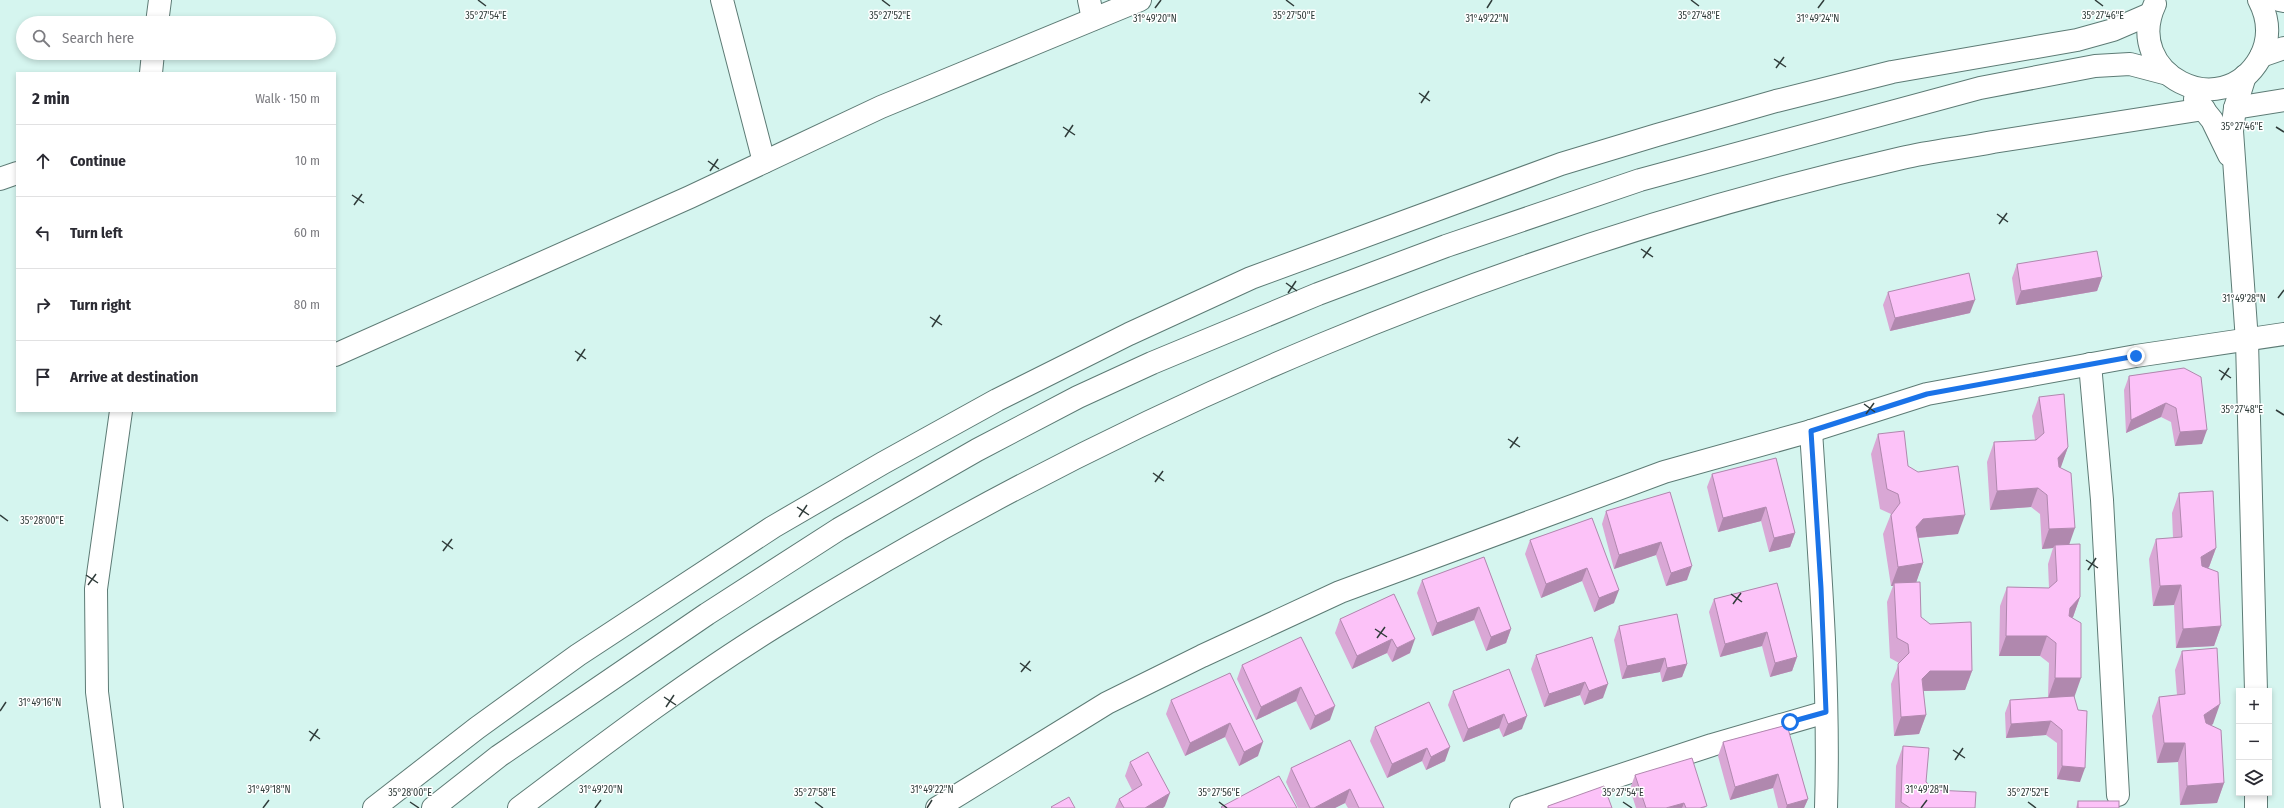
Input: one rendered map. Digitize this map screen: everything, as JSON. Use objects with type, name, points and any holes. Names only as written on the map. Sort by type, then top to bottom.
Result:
[{"type":"street","points":[[158,16],[160,0]]},
{"type":"street","points":[[722,0],[764,162]]},
{"type":"street","points":[[336,355],[764,162],[1091,10],[1140,0]]},
{"type":"street","points":[[433,808],[499,756],[707,614],[839,529],[977,450],[1078,397],[1152,363],[1325,291],[1446,246],[1640,180],[1980,88],[2096,66],[2130,64],[2199,89],[2219,89],[2239,82],[2254,69],[2261,56],[2268,30],[2265,10],[2259,0]]},
{"type":"street","points":[[2279,0],[2284,1]]},
{"type":"street","points":[[2153,7],[2148,34],[2153,54],[2164,71],[2204,109],[2219,133],[2234,165]]},
{"type":"street","points":[[374,808],[478,728],[578,656],[773,527],[883,463],[997,400],[1129,334],[1251,278],[1554,167],[1657,134],[1776,101],[1892,72],[2077,40],[2113,30],[2153,7]]},
{"type":"street","points":[[2261,56],[2284,48]]},
{"type":"street","points":[[151,72],[152,60]]},
{"type":"street","points":[[2245,76],[2235,108],[2232,131],[2246,341],[2256,688]]},
{"type":"street","points":[[2235,108],[2284,100]]},
{"type":"street","points":[[519,808],[618,734],[774,627],[1038,476],[1193,400],[1402,312],[1553,257],[1751,196],[1906,157],[2204,109]]},
{"type":"street","points":[[0,179],[16,173]]},
{"type":"street","points":[[937,808],[1107,703],[1202,656],[1340,592],[1664,472],[1811,431],[1927,394],[2090,364],[2284,334]]},
{"type":"street","points":[[2090,364],[2102,500],[2118,795]]},
{"type":"street","points":[[112,808],[97,692],[96,588],[121,412]]},
{"type":"street","points":[[1811,431],[1821,588],[1828,751],[1826,808]]},
{"type":"street","points":[[1521,808],[1712,745],[1826,712]]},
{"type":"street","points":[[2256,796],[2256,808]]},
{"type":"building","points":[[2097,251],[2102,277],[2021,291],[2017,264]]},
{"type":"building","points":[[1969,273],[1975,300],[1895,318],[1888,292]]},
{"type":"building","points":[[2184,368],[2201,377],[2207,430],[2180,432],[2176,408],[2166,403],[2131,420],[2129,376]]},
{"type":"building","points":[[2064,394],[2068,447],[2058,458],[2059,467],[2071,473],[2075,528],[2049,529],[2047,495],[2038,488],[1997,491],[1994,442],[2036,440],[2044,433],[2039,397]]},
{"type":"building","points":[[1904,431],[1908,466],[1918,472],[1958,466],[1965,515],[1923,519],[1916,527],[1923,563],[1898,567],[1891,515],[1900,503],[1898,494],[1887,489],[1878,434]]},
{"type":"building","points":[[1776,458],[1795,533],[1774,538],[1766,507],[1723,518],[1712,474]]},
{"type":"building","points":[[2213,491],[2216,548],[2201,557],[2202,566],[2218,572],[2221,626],[2183,629],[2181,585],[2160,586],[2156,539],[2182,537],[2179,493]]},
{"type":"building","points":[[1670,492],[1692,566],[1671,573],[1661,542],[1619,555],[1606,511]]},
{"type":"building","points":[[1592,518],[1619,590],[1599,598],[1587,568],[1546,584],[1530,540]]},
{"type":"building","points":[[2080,544],[2080,597],[2070,608],[2069,616],[2081,623],[2081,678],[2055,678],[2056,643],[2047,636],[2006,636],[2007,587],[2049,588],[2057,581],[2055,545]]},
{"type":"building","points":[[1484,557],[1511,629],[1491,637],[1479,607],[1437,623],[1422,580]]},
{"type":"building","points":[[1920,582],[1921,617],[1930,624],[1971,622],[1972,671],[1930,671],[1922,679],[1926,715],[1901,717],[1898,664],[1909,653],[1908,644],[1897,638],[1894,583]]},
{"type":"building","points":[[1777,583],[1797,657],[1775,663],[1767,632],[1725,644],[1714,599]]},
{"type":"building","points":[[1394,594],[1415,639],[1397,648],[1392,639],[1357,656],[1340,619]]},
{"type":"building","points":[[1677,614],[1687,664],[1667,668],[1665,658],[1627,666],[1619,626]]},
{"type":"building","points":[[1301,637],[1335,706],[1315,716],[1301,687],[1261,707],[1242,665]]},
{"type":"building","points":[[1592,637],[1608,684],[1589,691],[1585,682],[1549,694],[1536,655]]},
{"type":"building","points":[[2217,648],[2220,704],[2204,715],[2206,723],[2221,730],[2224,783],[2187,786],[2185,743],[2164,743],[2159,697],[2185,694],[2182,651]]},
{"type":"building","points":[[1509,669],[1527,716],[1508,724],[1504,714],[1468,729],[1453,691]]},
{"type":"building","points":[[1230,673],[1263,742],[1244,752],[1230,723],[1190,743],[1171,700]]},
{"type":"building","points":[[2074,696],[2078,710],[2087,711],[2085,768],[2062,766],[2062,730],[2051,721],[2011,724],[2010,700]]},
{"type":"building","points":[[1429,702],[1450,747],[1431,757],[1427,748],[1392,764],[1375,727]]},
{"type":"building","points":[[1787,725],[1808,799],[1787,805],[1778,774],[1735,787],[1723,742]]},
{"type":"building","points":[[1350,740],[1384,808],[1359,808],[1350,789],[1314,808],[1310,808],[1291,768]]},
{"type":"building","points":[[1903,746],[1929,748],[1926,782],[1935,790],[1976,792],[1975,808],[1910,808],[1901,802]]},
{"type":"building","points":[[1148,752],[1170,793],[1145,808],[1124,808],[1119,799],[1142,785],[1130,762]]},
{"type":"building","points":[[1692,758],[1707,806],[1700,808],[1686,808],[1684,803],[1666,808],[1646,808],[1635,775]]},
{"type":"building","points":[[1279,776],[1297,808],[1221,807]]},
{"type":"building","points":[[1604,786],[1612,808],[1548,808],[1548,806]]},
{"type":"building","points":[[1069,797],[1075,808],[1051,807]]},
{"type":"building","points":[[2078,801],[2119,801],[2119,808],[2078,808]]},
{"type":"route","points":[[1790,722],[1826,712],[1821,588],[1811,431],[1927,394],[2136,356]]}]
